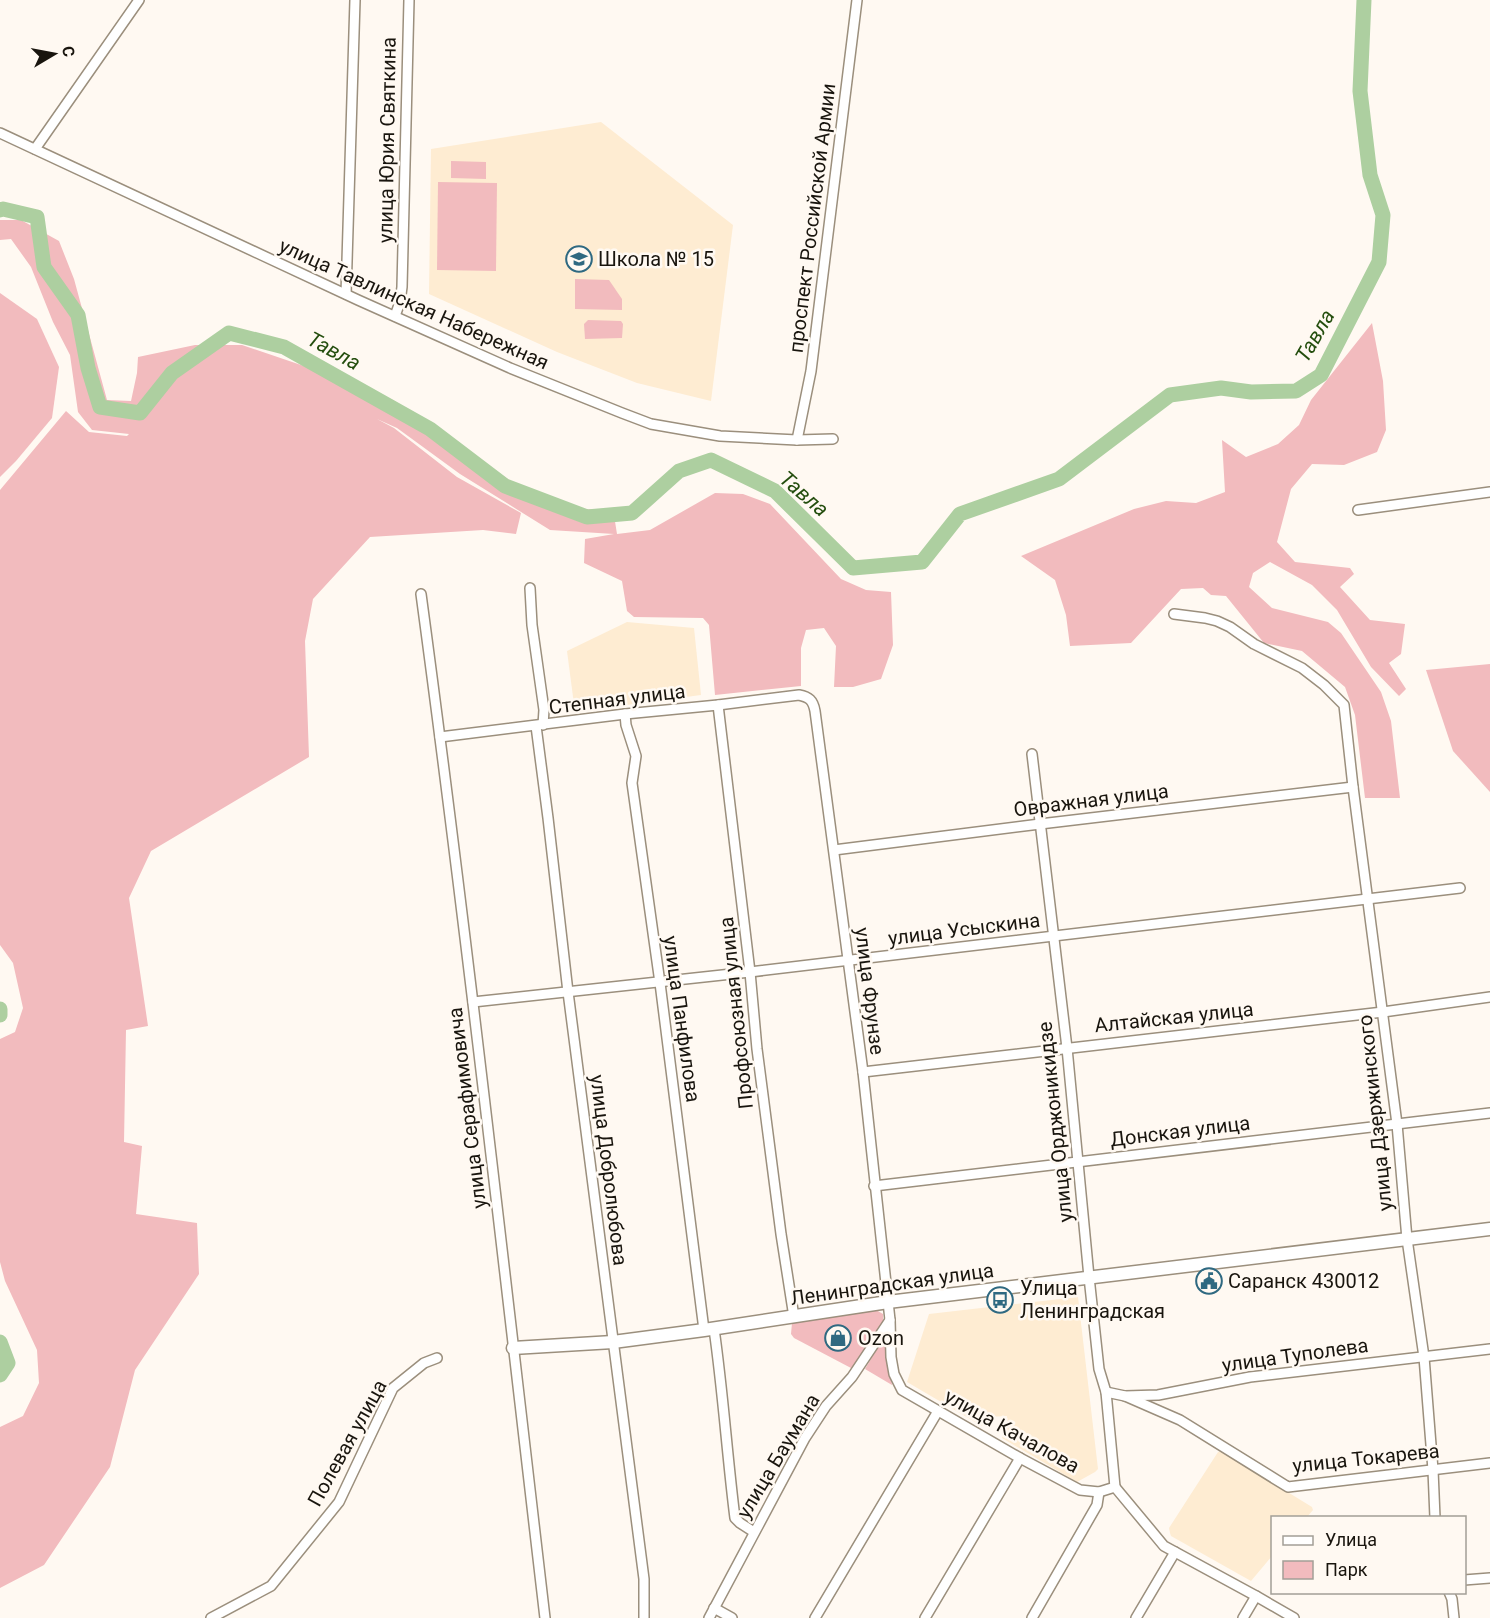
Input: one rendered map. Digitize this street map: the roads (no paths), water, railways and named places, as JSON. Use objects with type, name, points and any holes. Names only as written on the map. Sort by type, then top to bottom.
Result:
[{"type":"street","points":[[35,149],[139,0]]},
{"type":"street","name":"улица Юрия Святкина","points":[[345,294],[355,0]]},
{"type":"street","name":"улица Юрия Святкина","points":[[395,316],[402,287],[409,0]]},
{"type":"street","name":"проспект Российской Армии","points":[[797,440],[812,360],[857,0]]},
{"type":"street","name":"улица Тавлинская Набережная","points":[[0,133],[345,294],[510,368],[651,424],[720,436],[797,440],[833,439]]},
{"type":"street","points":[[1358,510],[1490,492]]},
{"type":"street","name":"улица Добролюбова","points":[[530,588],[532,624],[544,710],[539,726],[548,818],[568,992],[644,1579],[644,1618]]},
{"type":"street","name":"улица Серафимовича","points":[[421,594],[473,1002],[545,1618]]},
{"type":"street","name":"улица Дзержинского","points":[[1174,614],[1205,618],[1230,627],[1254,644],[1302,668],[1344,705],[1397,1124],[1407,1239],[1424,1357],[1435,1516]]},
{"type":"street","name":"Степная улица","points":[[440,737],[799,695]]},
{"type":"street","name":"улица Фрунзе","points":[[799,695],[806,696],[814,703],[862,1072],[888,1302]]},
{"type":"street","name":"Профсоюзная улица","points":[[718,705],[763,1095],[794,1317]]},
{"type":"street","name":"улица Панфилова","points":[[625,714],[626,725],[636,756],[632,783],[709,1329],[722,1386],[735,1518],[754,1532]]},
{"type":"street","name":"улица Орджоникидзе","points":[[1032,754],[1067,1048],[1089,1278],[1100,1369],[1106,1392],[1115,1487]]},
{"type":"street","name":"Овражная улица","points":[[834,850],[1353,787]]},
{"type":"street","name":"улица Усыскина","points":[[473,1002],[660,983],[1460,888]]},
{"type":"street","name":"Алтайская улица","points":[[862,1072],[1383,1012],[1490,997]]},
{"type":"street","name":"Донская улица","points":[[874,1186],[1490,1113]]},
{"type":"street","name":"Ленинградская улица","points":[[513,1348],[613,1342],[888,1302],[1490,1229]]},
{"type":"street","name":"улица Качалова","points":[[888,1302],[891,1357],[894,1374],[902,1390],[1080,1490],[1099,1492]]},
{"type":"street","name":"улица Баумана","points":[[709,1618],[816,1422],[826,1406],[852,1377],[890,1320]]},
{"type":"street","name":"улица Туполева","points":[[1106,1392],[1125,1396],[1158,1395],[1250,1377],[1490,1349]]},
{"type":"street","name":"Полевая улица","points":[[211,1618],[272,1586],[339,1502],[393,1388],[424,1363],[437,1359]]},
{"type":"street","name":"улица Токарева","points":[[1125,1396],[1180,1420],[1288,1487],[1490,1463]]},
{"type":"street","points":[[815,1618],[938,1410]]},
{"type":"street","points":[[925,1618],[1020,1458]]},
{"type":"street","points":[[1032,1618],[1097,1505],[1099,1492],[1115,1487],[1164,1546],[1293,1618]]},
{"type":"street","points":[[1136,1618],[1175,1552]]},
{"type":"street","points":[[1466,1580],[1490,1578]]},
{"type":"street","points":[[1450,1594],[1454,1618]]},
{"type":"street","points":[[1243,1618],[1256,1596]]},
{"type":"street","points":[[714,1608],[732,1618]]},
{"type":"waterway","name":"Тавла","points":[[0,210],[37,217],[44,267],[78,315],[88,368],[100,407],[140,413],[172,373],[229,333],[284,347],[430,429],[505,486],[587,517],[632,513],[679,471],[711,460],[775,491],[853,568],[922,562],[960,514],[1059,479],[1170,395],[1221,388],[1251,392],[1296,391],[1321,375],[1379,262],[1383,215],[1370,175],[1360,91],[1364,0]]},
{"type":"waterway","name":"Тавла","points":[[0,1009],[0,1015]]},
{"type":"waterway","name":"Тавла","points":[[0,1342],[8,1363],[0,1375]]},
{"type":"place","name":"Школа № 15","points":[[579,259]]},
{"type":"place","name":"Саранск 430012","points":[[1209,1281]]},
{"type":"place","name":"Улица Ленинградская","points":[[1000,1300]]},
{"type":"place","name":"Ozon","points":[[838,1338]]}]
